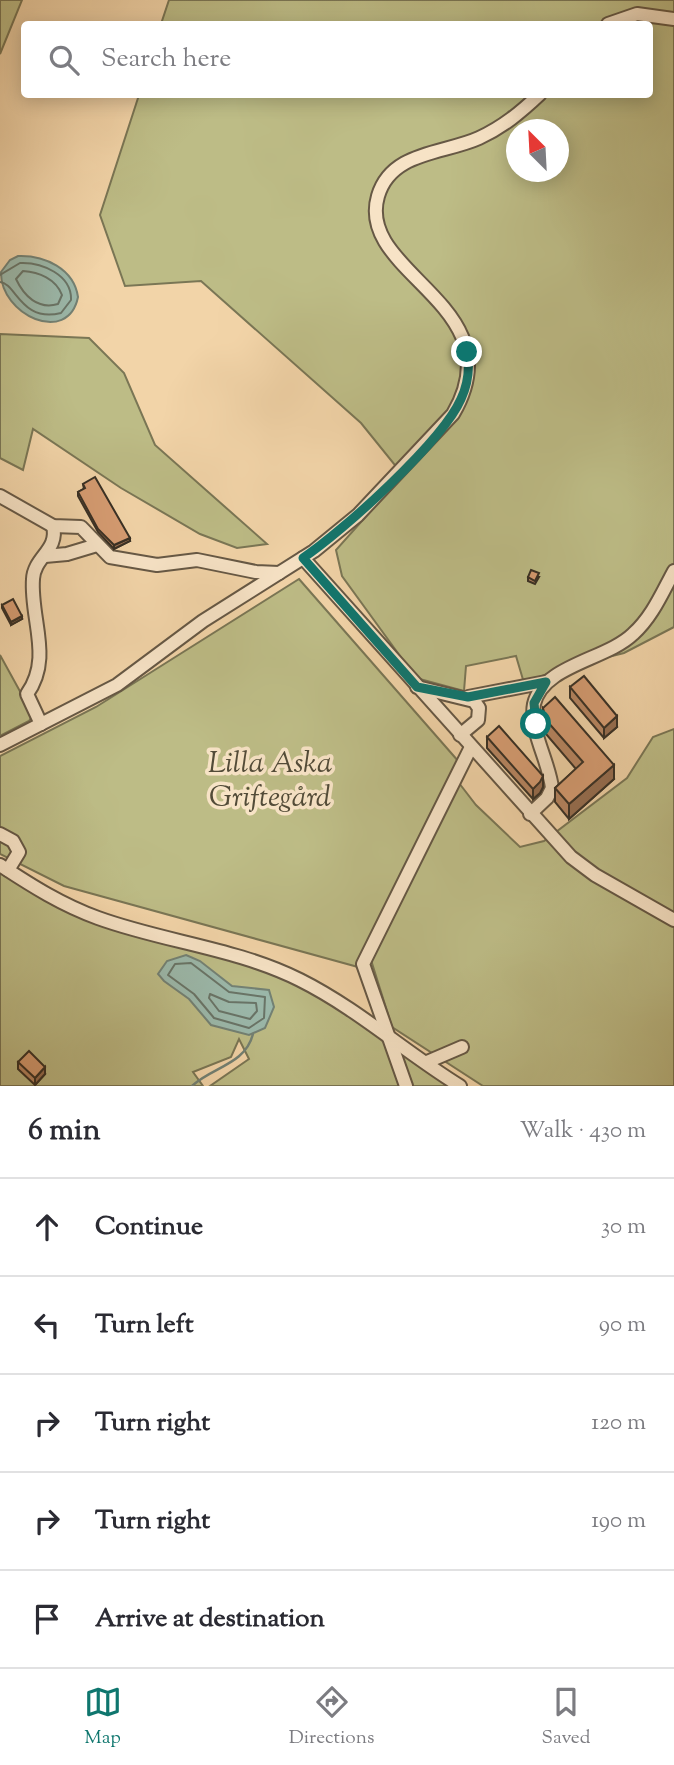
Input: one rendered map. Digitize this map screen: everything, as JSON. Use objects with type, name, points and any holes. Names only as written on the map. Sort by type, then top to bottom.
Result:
[{"type":"street","points":[[617,21],[637,14],[674,19]]},
{"type":"street","points":[[0,745],[117,685],[203,621],[303,558],[358,515],[438,432],[462,398],[469,366],[467,352],[455,322],[403,264],[382,232],[377,216],[380,188],[398,167],[413,158],[478,139],[512,120],[536,98]]},
{"type":"street","points":[[0,496],[53,526],[81,527],[110,557],[135,559],[147,564],[197,560],[256,572],[280,573]]},
{"type":"street","points":[[41,724],[27,694],[40,669],[40,631],[33,578],[34,570],[54,543],[53,526]]},
{"type":"street","points":[[45,556],[67,554],[97,545]]},
{"type":"street","points":[[303,558],[571,857],[595,875],[674,920]]},
{"type":"street","points":[[417,687],[468,697],[546,682],[561,672],[617,647],[634,634],[648,618],[674,571]]},
{"type":"street","points":[[530,814],[547,798],[552,788],[534,714],[534,703],[546,682]]},
{"type":"street","points":[[460,735],[478,720],[479,708],[468,697]]},
{"type":"street","points":[[406,1086],[363,964],[471,747]]},
{"type":"street","points":[[0,834],[13,841],[19,852],[4,867],[55,900],[100,919],[228,951],[300,980],[388,1034],[460,1086]]},
{"type":"street","points":[[427,1062],[462,1047]]},
{"type":"green space","points":[[0,0],[22,0],[0,54]]},
{"type":"green space","points":[[169,0],[674,0],[674,627],[624,653],[560,669],[524,683],[516,656],[466,666],[464,691],[416,678],[342,576],[336,550],[403,475],[361,423],[201,281],[125,286],[100,215],[138,98],[653,98],[653,21],[162,21]]},
{"type":"green space","points":[[0,334],[89,338],[124,373],[155,445],[267,544],[237,548],[200,534],[121,488],[33,429],[23,470],[0,458]]},
{"type":"green space","name":"Lilla Aska Griftegård","points":[[299,579],[459,762],[358,967],[64,886],[0,854],[0,756],[96,707]]},
{"type":"green space","points":[[0,655],[33,715],[29,721],[0,736]]},
{"type":"green space","points":[[674,729],[674,1086],[483,1086],[392,1027],[371,960],[459,783],[476,805],[520,847],[544,841],[627,778],[653,737]]},
{"type":"green space","points":[[0,870],[53,905],[227,956],[300,986],[383,1037],[453,1086],[210,1086],[249,1059],[239,1039],[231,1057],[193,1072],[203,1086],[0,1086]]},
{"type":"water","points":[[18,256],[48,261],[64,271],[71,279],[78,297],[72,312],[62,320],[49,322],[22,312],[11,301],[1,272],[10,260]]},
{"type":"water","points":[[186,955],[200,961],[232,986],[269,990],[274,1007],[265,1028],[249,1035],[211,1025],[189,999],[158,974],[167,961]]},
{"type":"building","points":[[95,477],[130,538],[114,545],[98,529],[78,492],[85,488],[83,484]]},
{"type":"building","points":[[531,570],[539,573],[535,581],[528,577]]},
{"type":"building","points":[[13,599],[22,616],[11,622],[2,605]]},
{"type":"building","points":[[584,676],[617,716],[604,728],[570,687]]},
{"type":"building","points":[[555,697],[614,765],[569,804],[555,788],[583,762],[546,720],[543,708]]},
{"type":"building","points":[[499,726],[543,776],[533,789],[487,737]]},
{"type":"building","points":[[29,1051],[45,1067],[35,1078],[18,1062]]},
{"type":"waterway","points":[[192,1086],[243,1053],[253,1034]]},
{"type":"route","points":[[467,352],[469,366],[466,383],[462,398],[453,414],[358,515],[303,558],[417,687],[468,697],[546,682],[534,703],[536,724]]}]
